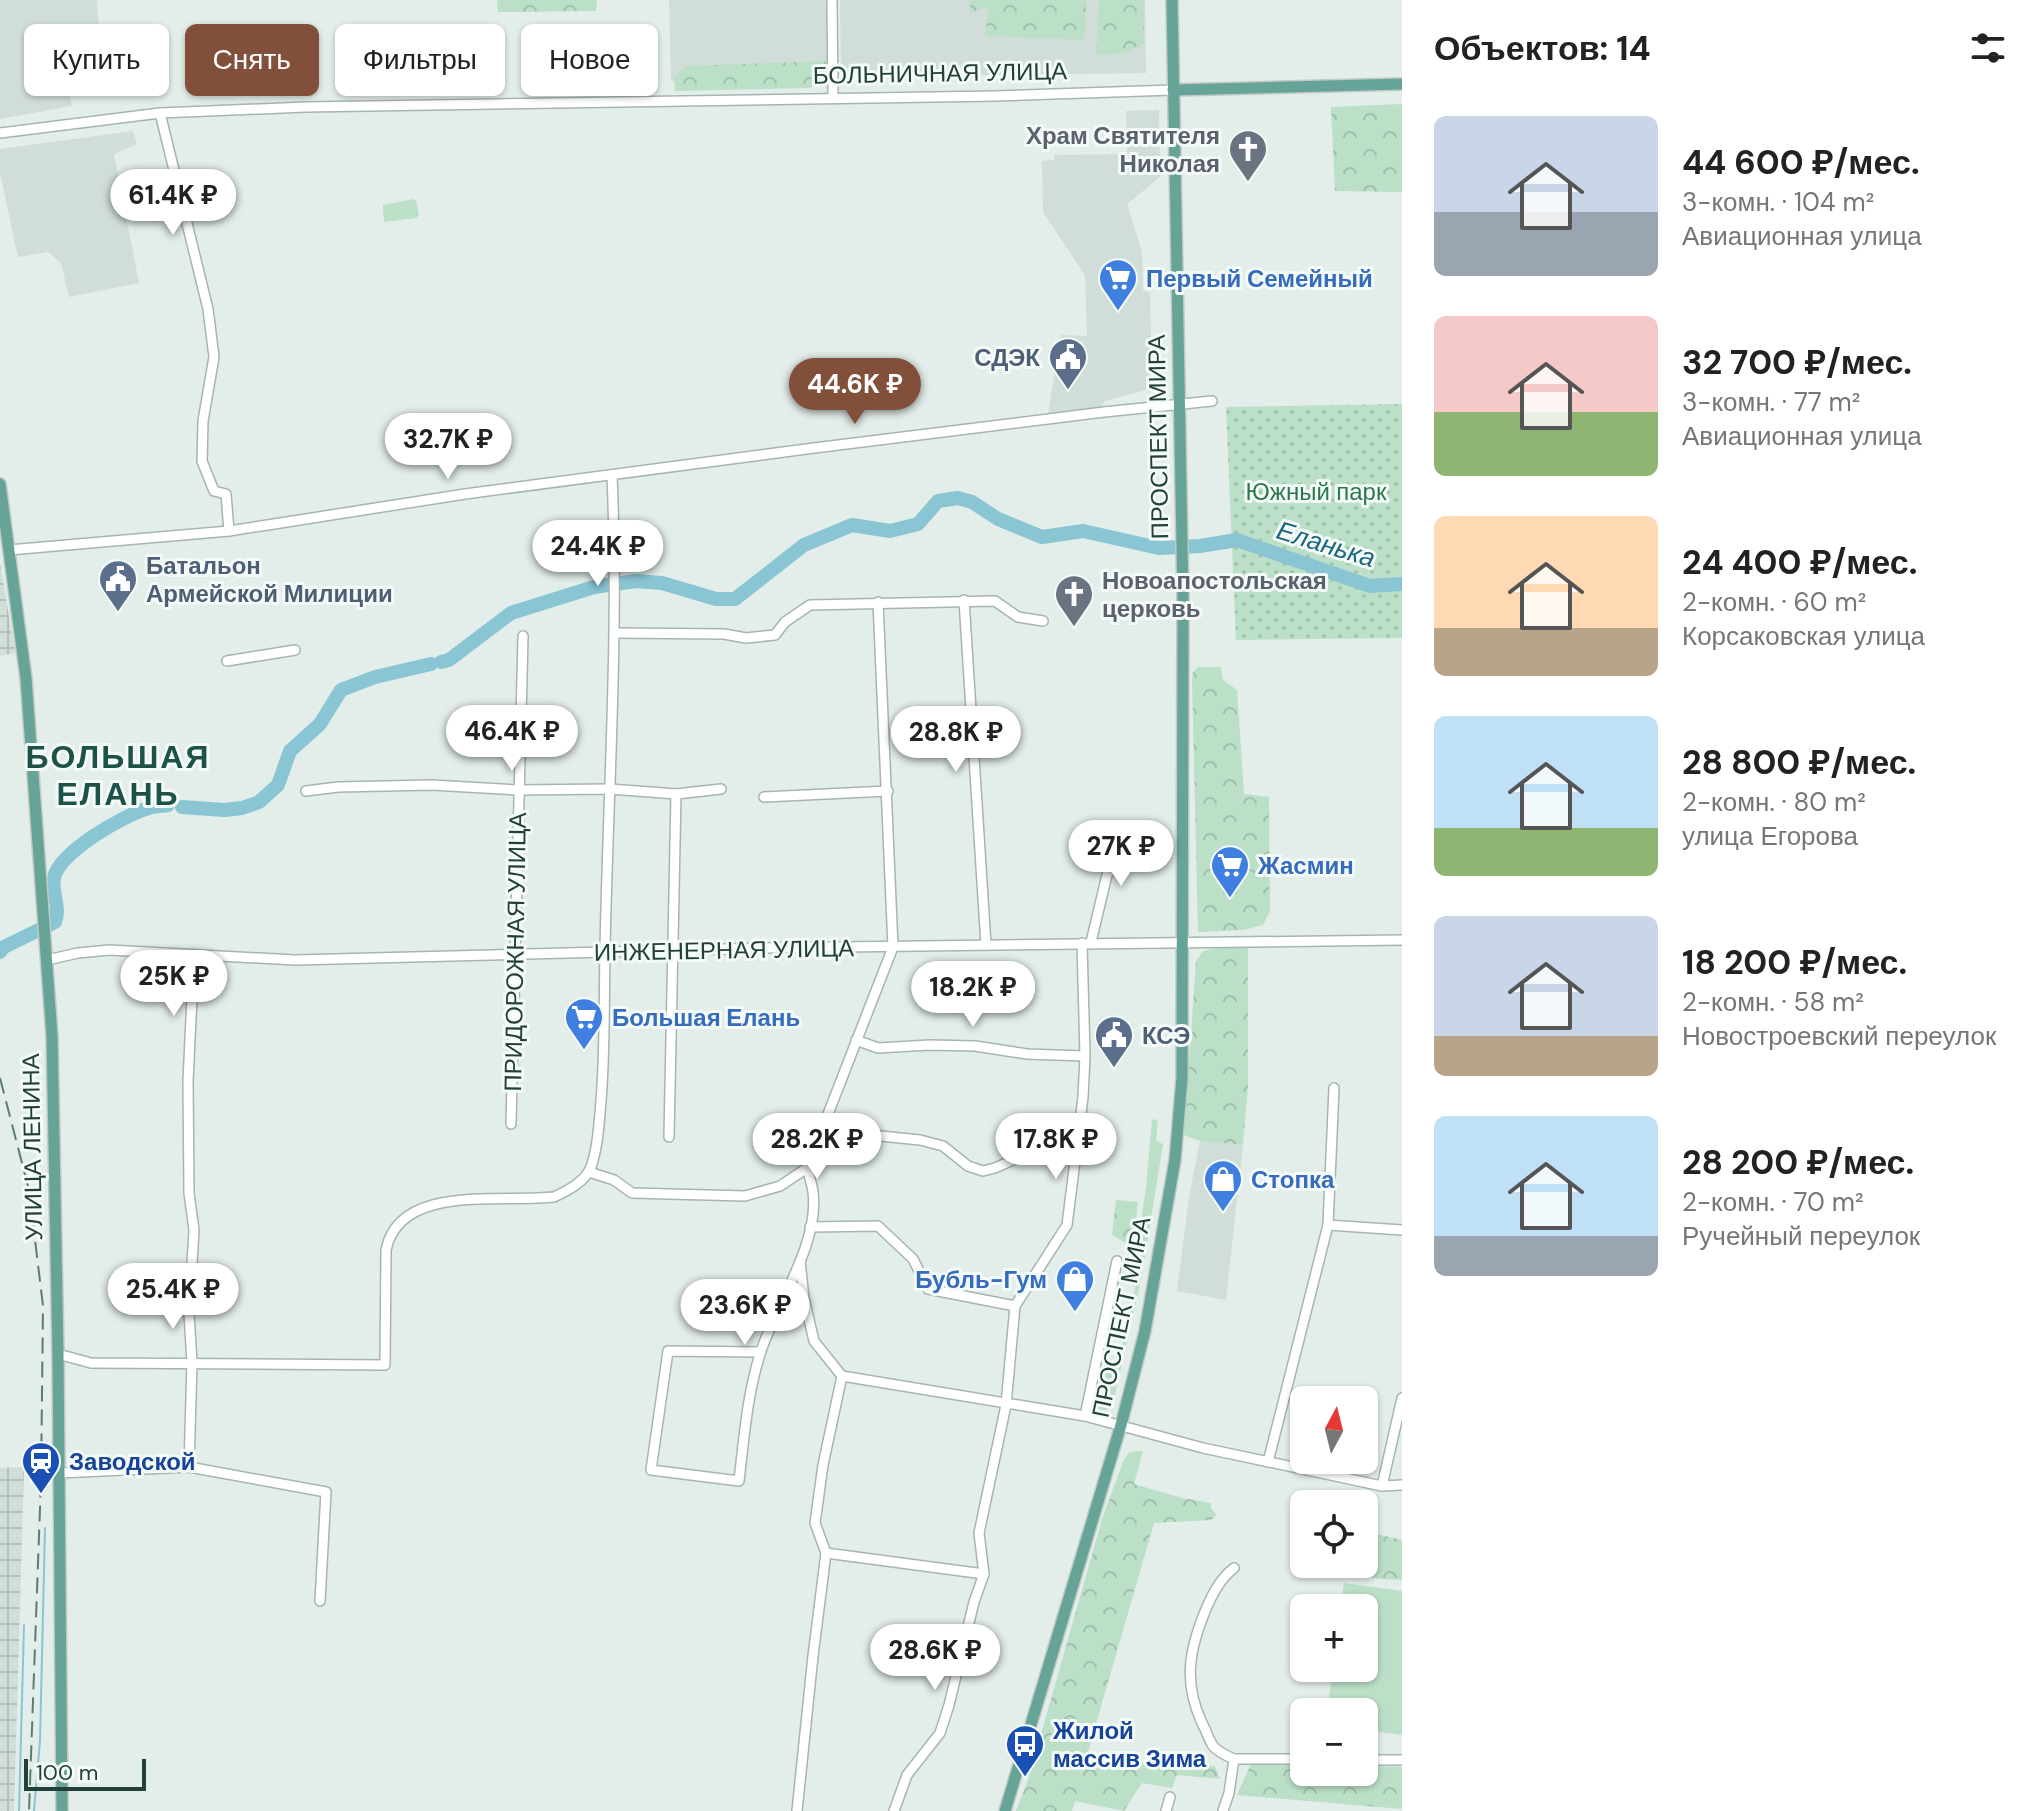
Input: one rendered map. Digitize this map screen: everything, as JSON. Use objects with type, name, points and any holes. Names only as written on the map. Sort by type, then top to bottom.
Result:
[{"type":"main road","name":"ПРОСПЕКТ МИРА","points":[[1005,1811],[1121,1425],[1145,1331],[1175,1160],[1182,1078],[1183,538],[1172,0]]},
{"type":"main road","name":"БОЛЬНИЧНАЯ УЛИЦА","points":[[1173,90],[1402,84]]},
{"type":"main road","name":"УЛИЦА ЛЕНИНА","points":[[0,484],[26,678],[52,1036],[62,1811]]},
{"type":"street","points":[[832,0],[833,97]]},
{"type":"street","name":"БОЛЬНИЧНАЯ УЛИЦА","points":[[0,133],[160,113],[306,107],[996,96],[1173,90]]},
{"type":"street","points":[[160,113],[208,309],[214,357],[203,421],[202,461],[214,491],[226,494],[229,531]]},
{"type":"street","points":[[9,550],[229,531],[465,494],[814,448],[1212,401]]},
{"type":"street","points":[[58,1354],[91,1363],[385,1365],[386,1250],[388,1240],[400,1221],[411,1212],[434,1204],[554,1197],[589,1172],[596,1151],[605,1052],[615,633],[612,476]]},
{"type":"street","points":[[964,600],[986,945]]},
{"type":"street","points":[[615,633],[724,634],[746,638],[775,635],[785,622],[810,605],[878,602],[995,601],[1018,617],[1043,621]]},
{"type":"street","points":[[761,1352],[668,1351],[651,1470],[739,1481],[748,1404],[761,1352],[800,1261],[810,1227],[814,1194],[807,1168],[893,947],[878,602]]},
{"type":"street","name":"ПРИДОРОЖНАЯ УЛИЦА","points":[[511,1124],[523,636]]},
{"type":"street","points":[[227,661],[295,650]]},
{"type":"street","points":[[306,791],[338,787],[432,785],[518,790],[610,789],[676,794],[721,789]]},
{"type":"street","points":[[764,797],[888,791]]},
{"type":"street","points":[[669,1137],[676,794]]},
{"type":"street","points":[[894,1811],[907,1775],[940,1733],[984,1574],[979,1533],[1006,1405],[1015,1306],[1067,1225],[1085,1056],[1086,943],[1107,875],[1118,861],[1125,828]]},
{"type":"street","name":"ИНЖЕНЕРНАЯ УЛИЦА","points":[[47,960],[109,950],[295,960],[762,948],[1402,940]]},
{"type":"street","points":[[189,1467],[192,1362],[189,1314],[194,1230],[189,1193],[188,1081],[194,956]]},
{"type":"street","points":[[856,1040],[878,1048],[975,1046],[1027,1054],[1085,1056]]},
{"type":"street","points":[[1268,1462],[1328,1225],[1334,1088]]},
{"type":"street","points":[[821,1130],[920,1140],[943,1146],[968,1166],[983,1171],[1026,1154],[1076,1155]]},
{"type":"street","points":[[589,1172],[614,1180],[632,1193],[745,1196],[780,1186],[807,1168]]},
{"type":"street","points":[[1328,1225],[1402,1230]]},
{"type":"street","points":[[810,1227],[878,1226],[913,1259],[928,1289],[1015,1306]]},
{"type":"street","points":[[800,1261],[804,1298],[814,1341],[842,1376],[1085,1416],[1203,1448],[1382,1486],[1402,1485]]},
{"type":"street","points":[[1085,1416],[1117,1261]]},
{"type":"street","points":[[797,1811],[826,1553],[815,1523],[823,1465],[842,1376]]},
{"type":"street","points":[[1382,1486],[1402,1398]]},
{"type":"street","points":[[59,1473],[189,1467],[326,1492],[320,1601]]},
{"type":"street","points":[[826,1553],[984,1574]]},
{"type":"street","points":[[1234,1568],[1223,1577],[1200,1623],[1189,1679],[1195,1708],[1214,1747],[1234,1759],[1290,1759]]},
{"type":"street","points":[[1223,1811],[1234,1759]]},
{"type":"street","points":[[1378,1760],[1402,1760]]},
{"type":"street","points":[[1166,1811],[1170,1797]]},
{"type":"shaded area","points":[[0,0],[97,0],[99,24],[24,24],[24,96],[70,96],[72,106],[0,119]]},
{"type":"shaded area","points":[[669,0],[827,0],[828,77],[671,81]]},
{"type":"shaded area","points":[[840,0],[1145,0],[1146,73],[841,77]]},
{"type":"shaded area","points":[[1159,110],[1160,177],[1127,204],[1142,252],[1143,290],[1150,293],[1152,388],[1105,401],[1099,409],[1048,414],[1061,335],[1087,336],[1085,275],[1043,212],[1042,161],[1054,160],[1054,155],[1127,154],[1126,111]]},
{"type":"shaded area","points":[[133,131],[137,144],[114,154],[139,283],[69,297],[61,263],[48,252],[18,257],[0,173],[0,149]]},
{"type":"shaded area","points":[[0,562],[15,653],[0,656]]},
{"type":"shaded area","points":[[1200,1141],[1243,1145],[1226,1300],[1177,1291]]},
{"type":"shaded area","points":[[24,1467],[14,1811],[0,1811],[0,1468]]},
{"type":"green space","points":[[497,0],[597,0],[596,11],[498,12]]},
{"type":"green space","points":[[970,0],[1086,0],[1086,28],[1082,40],[985,36],[989,6],[970,13]]},
{"type":"green space","points":[[1099,0],[1144,0],[1144,43],[1124,53],[1096,55]]},
{"type":"green space","points":[[826,61],[825,79],[809,88],[675,91],[674,78],[687,66]]},
{"type":"green space","points":[[1402,104],[1402,192],[1335,191],[1331,107]]},
{"type":"green space","points":[[414,199],[419,215],[416,218],[384,222],[383,205]]},
{"type":"green space","name":"Южный парк","points":[[1402,404],[1402,638],[1236,640],[1226,407]]},
{"type":"green space","points":[[1198,667],[1221,667],[1223,680],[1237,690],[1244,794],[1269,797],[1270,911],[1263,925],[1243,930],[1198,932],[1192,680],[1193,672]]},
{"type":"green space","points":[[1232,945],[1248,948],[1248,1087],[1243,1145],[1200,1141],[1184,1135],[1196,961],[1203,951]]},
{"type":"green space","points":[[1152,1120],[1158,1122],[1156,1141],[1163,1144],[1142,1275],[1113,1403],[1104,1412],[1095,1410],[1101,1370],[1118,1365],[1139,1271],[1136,1255]]},
{"type":"green space","points":[[1116,1200],[1138,1202],[1133,1247],[1112,1235]]},
{"type":"green space","points":[[1143,1451],[1134,1484],[1211,1503],[1217,1515],[1211,1520],[1154,1523],[1085,1762],[1215,1766],[1220,1779],[1177,1775],[1172,1788],[1142,1783],[1124,1811],[1075,1801],[1072,1811],[1016,1811],[1028,1780],[1103,1516],[1129,1452]]},
{"type":"green space","points":[[1378,1534],[1402,1540],[1402,1580],[1376,1578]]},
{"type":"green space","points":[[1344,1583],[1402,1591],[1402,1735],[1378,1732],[1378,1698],[1329,1698],[1331,1682],[1378,1682],[1378,1594],[1343,1594]]},
{"type":"green space","points":[[1255,1763],[1290,1764],[1290,1786],[1378,1786],[1378,1766],[1402,1767],[1402,1809],[1237,1795],[1250,1766]]},
{"type":"waterway","name":"Еланька","points":[[441,662],[449,660],[511,613],[594,587],[636,581],[662,583],[716,599],[735,599],[804,545],[852,525],[890,531],[918,524],[938,501],[958,498],[1042,537],[1083,531],[1159,548],[1237,540],[1370,586],[1402,584]]},
{"type":"waterway","name":"Еланька","points":[[182,807],[224,810],[259,802],[278,785],[290,751],[320,724],[341,690],[375,677],[431,664]]},
{"type":"waterway","name":"Еланька","points":[[0,952],[4,947],[55,922],[54,878],[67,857],[124,818],[151,807],[168,805]]},
{"type":"waterway","points":[[34,1811],[40,1741],[45,1528]]},
{"type":"waterway","points":[[19,1811],[24,1625]]},
{"type":"railway","points":[[0,1078],[29,1190],[43,1306],[41,1481],[29,1811]]},
{"type":"place","name":"Храм Святителя Николая","points":[[1248,183]]},
{"type":"place","name":"Первый Семейный","points":[[1118,312]]},
{"type":"place","name":"СДЭК","points":[[1068,391]]},
{"type":"place","name":"Батальон Армейской Милиции","points":[[118,613]]},
{"type":"place","name":"Новоапостольская церковь","points":[[1074,628]]},
{"type":"place","name":"Жасмин","points":[[1230,899]]},
{"type":"place","name":"Большая Елань","points":[[584,1051]]},
{"type":"place","name":"КСЭ","points":[[1114,1069]]},
{"type":"place","name":"Стопка","points":[[1223,1213]]},
{"type":"place","name":"Бубль-Гум","points":[[1075,1313]]},
{"type":"place","name":"Заводской","points":[[41,1495]]},
{"type":"place","name":"Жилой массив Зима","points":[[1025,1778]]},
{"type":"district","name":"БОЛЬШАЯ ЕЛАНЬ","points":[[118,776]]}]
